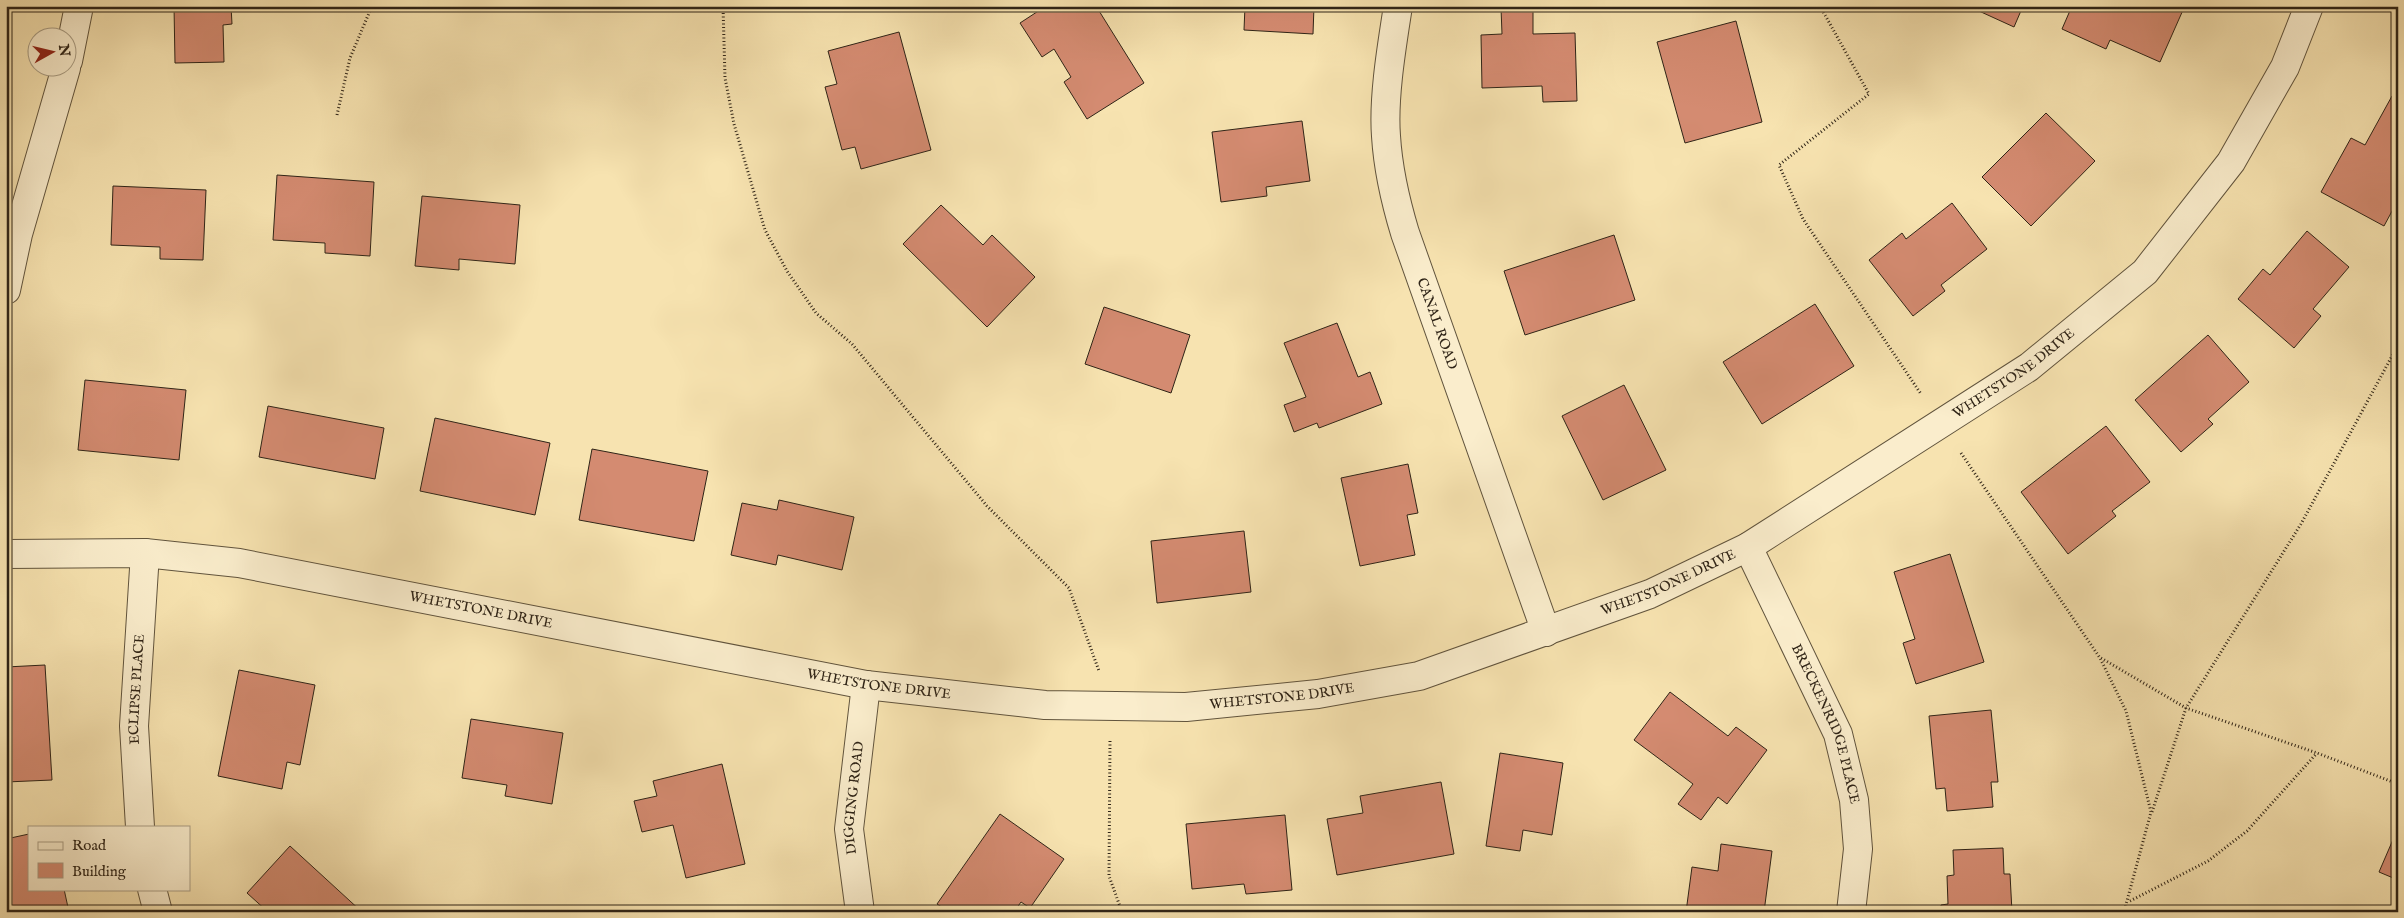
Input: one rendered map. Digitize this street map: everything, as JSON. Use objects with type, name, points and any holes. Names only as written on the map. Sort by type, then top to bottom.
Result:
[{"type":"street","points":[[75,28],[79,6]]},
{"type":"street","name":"CANAL ROAD","points":[[1398,6],[1390,64],[1386,134],[1392,188],[1405,233],[1546,632]]},
{"type":"street","name":"WHETSTONE DRIVE","points":[[6,554],[145,553],[238,563],[866,685],[1045,705],[1186,707],[1318,694],[1419,676],[1650,594],[1748,546],[2030,367],[2145,272],[2231,162],[2285,67],[2309,6]]},
{"type":"street","points":[[6,290],[18,234],[63,78]]},
{"type":"street","name":"BRECKENRIDGE PLACE","points":[[1748,546],[1838,734],[1854,800],[1858,849],[1851,912]]},
{"type":"street","name":"ECLIPSE PLACE","points":[[140,826],[134,726],[145,553]]},
{"type":"street","name":"DIGGING ROAD","points":[[860,912],[849,829],[866,685]]},
{"type":"street","points":[[152,890],[158,912]]},
{"type":"path","points":[[337,115],[350,58],[372,6]]},
{"type":"path","points":[[570,6],[577,6]]},
{"type":"path","points":[[723,6],[725,78],[734,124],[765,230],[787,270],[816,313],[852,344],[987,506],[1069,588],[1093,648],[1110,706],[1109,876],[1122,912]]},
{"type":"path","points":[[2152,812],[2186,708],[2301,524],[2398,345]]},
{"type":"path","points":[[2100,658],[2186,708],[2317,753],[2398,784]]},
{"type":"path","points":[[2129,901],[2208,861],[2247,831],[2317,753]]},
{"type":"building","points":[[174,6],[231,6],[232,24],[223,25],[224,62],[175,63]]},
{"type":"building","points":[[1046,6],[1096,6],[1144,83],[1087,119],[1064,82],[1071,77],[1054,49],[1042,57],[1020,23]]},
{"type":"building","points":[[1245,6],[1314,6],[1313,34],[1244,30]]},
{"type":"building","points":[[1968,6],[2023,6],[2014,27]]},
{"type":"building","points":[[2072,6],[2176,6],[2183,10],[2160,62],[2110,40],[2106,49],[2062,29]]},
{"type":"building","points":[[1533,7],[1533,34],[1575,33],[1577,101],[1543,102],[1542,86],[1482,88],[1481,35],[1502,34],[1501,8]]},
{"type":"building","points":[[1736,21],[1762,122],[1685,143],[1657,42]]},
{"type":"building","points":[[899,32],[931,150],[861,169],[855,147],[842,150],[825,87],[837,84],[828,51]]},
{"type":"building","points":[[2392,96],[2398,99],[2398,200],[2384,226],[2321,192],[2351,138],[2365,145]]},
{"type":"building","points":[[2046,113],[2095,161],[2031,226],[1982,177]]},
{"type":"building","points":[[1302,121],[1310,181],[1266,187],[1267,196],[1221,202],[1212,132]]},
{"type":"building","points":[[277,175],[374,182],[370,256],[325,253],[325,243],[273,240]]},
{"type":"building","points":[[113,186],[206,190],[203,260],[160,259],[160,247],[111,245]]},
{"type":"building","points":[[422,196],[520,205],[515,264],[459,259],[459,270],[415,266]]},
{"type":"building","points":[[1952,203],[1987,249],[1941,285],[1945,291],[1913,316],[1869,260],[1902,233],[1906,239]]},
{"type":"building","points":[[941,205],[983,245],[992,235],[1035,277],[987,327],[903,244]]},
{"type":"building","points":[[2307,231],[2349,267],[2313,309],[2321,316],[2294,348],[2238,299],[2263,269],[2270,275]]},
{"type":"building","points":[[1614,235],[1635,300],[1525,335],[1504,271]]},
{"type":"building","points":[[1815,304],[1854,366],[1762,424],[1723,362]]},
{"type":"building","points":[[1104,307],[1190,335],[1171,393],[1085,364]]},
{"type":"building","points":[[1337,323],[1358,377],[1370,372],[1382,404],[1319,428],[1317,423],[1294,432],[1284,405],[1306,397],[1284,343]]},
{"type":"building","points":[[2208,335],[2249,382],[2208,419],[2213,424],[2181,452],[2135,400]]},
{"type":"building","points":[[85,380],[186,390],[179,460],[78,450]]},
{"type":"building","points":[[1624,385],[1666,470],[1603,500],[1562,416]]},
{"type":"building","points":[[268,406],[384,428],[375,479],[259,457]]},
{"type":"building","points":[[435,418],[550,443],[535,515],[420,491]]},
{"type":"building","points":[[2106,426],[2150,482],[2112,511],[2116,516],[2068,554],[2021,492]]},
{"type":"building","points":[[592,449],[708,471],[694,541],[579,520]]},
{"type":"building","points":[[1408,464],[1418,513],[1407,515],[1415,555],[1360,566],[1341,478]]},
{"type":"building","points":[[779,500],[854,517],[842,570],[778,555],[776,565],[731,555],[742,503],[777,510]]},
{"type":"building","points":[[1244,531],[1251,592],[1157,603],[1151,541]]},
{"type":"building","points":[[1950,554],[1984,662],[1916,684],[1903,643],[1915,639],[1894,572]]},
{"type":"building","points":[[45,665],[52,780],[6,782],[6,667]]},
{"type":"building","points":[[239,670],[315,685],[300,765],[287,762],[282,789],[218,776]]},
{"type":"building","points":[[1670,692],[1728,736],[1736,727],[1767,750],[1727,804],[1718,797],[1701,820],[1678,804],[1693,784],[1634,740]]},
{"type":"building","points":[[1991,710],[1998,782],[1991,782],[1993,807],[1947,811],[1945,788],[1936,789],[1929,716]]},
{"type":"building","points":[[471,719],[563,733],[552,804],[505,796],[507,785],[462,778]]},
{"type":"building","points":[[1500,753],[1563,763],[1552,835],[1523,830],[1520,851],[1486,846]]},
{"type":"building","points":[[722,764],[745,864],[686,878],[673,825],[642,832],[634,801],[657,796],[653,781]]},
{"type":"building","points":[[1441,782],[1454,854],[1337,875],[1327,819],[1363,813],[1360,796]]},
{"type":"building","points":[[1000,814],[1064,859],[1030,908],[1021,902],[1014,912],[949,912],[937,904]]},
{"type":"building","points":[[1285,815],[1292,890],[1246,894],[1244,884],[1192,889],[1186,824]]},
{"type":"building","points":[[2398,828],[2398,880],[2379,872]]},
{"type":"building","points":[[28,834],[28,890],[64,890],[69,912],[6,912],[6,839]]},
{"type":"building","points":[[1721,844],[1772,851],[1764,912],[1686,912],[1692,867],[1718,871]]},
{"type":"building","points":[[290,846],[362,912],[268,912],[247,893]]},
{"type":"building","points":[[2003,848],[2004,874],[2010,874],[2012,912],[1941,912],[1941,905],[1948,904],[1947,876],[1954,875],[1953,850]]},
{"type":"building","points":[[2398,894],[2398,912],[2390,912]]}]
